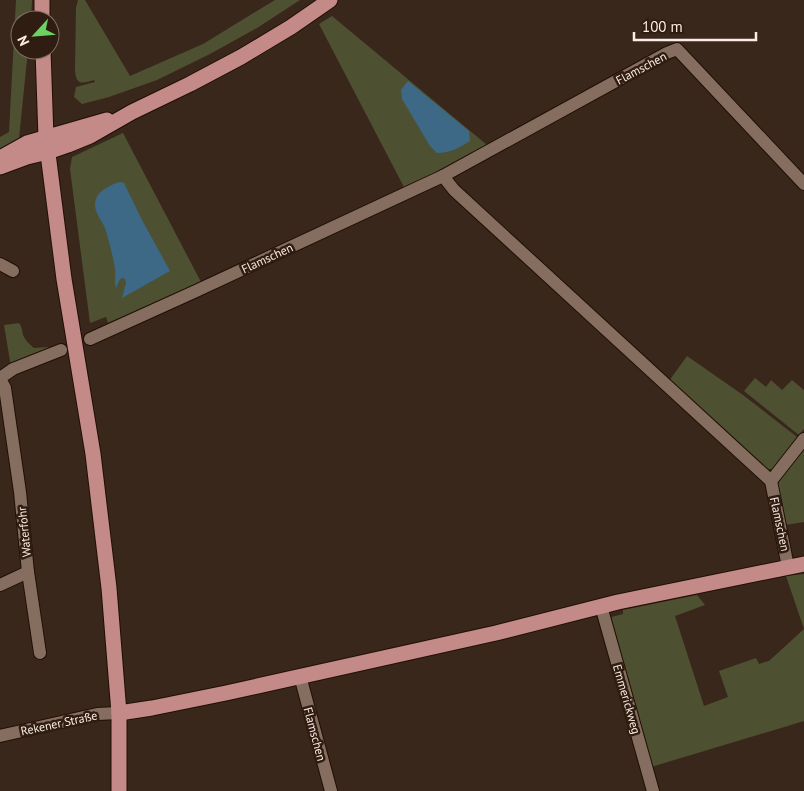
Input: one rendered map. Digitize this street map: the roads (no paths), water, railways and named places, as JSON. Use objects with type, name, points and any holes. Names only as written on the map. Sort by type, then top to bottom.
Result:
[{"type":"main road","points":[[0,167],[27,157],[47,145],[132,112],[190,84],[285,31],[330,0]]},
{"type":"main road","points":[[43,60],[47,145],[64,279],[93,454],[109,588],[119,712],[119,791]]},
{"type":"main road","points":[[0,158],[27,143],[47,145]]},
{"type":"main road","points":[[119,712],[152,708],[496,633],[601,606],[804,564]]},
{"type":"street","name":"Flamschen","points":[[90,339],[443,176],[667,53],[678,49],[804,184]]},
{"type":"street","name":"Flamschen","points":[[443,176],[454,190],[771,481],[788,567]]},
{"type":"street","points":[[0,264],[13,271]]},
{"type":"street","points":[[0,378],[14,368],[61,350]]},
{"type":"street","name":"Waterfohr","points":[[0,378],[5,388],[40,653]]},
{"type":"street","name":"Flamschen","points":[[771,481],[804,439]]},
{"type":"street","name":"Waterfohr","points":[[0,585],[28,572]]},
{"type":"street","name":"Emmerickweg","points":[[601,606],[653,791]]},
{"type":"street","name":"Flamschen","points":[[300,676],[331,791]]},
{"type":"street","name":"Rekener Straße","points":[[0,736],[96,714],[119,712]]},
{"type":"water","points":[[408,81],[469,131],[470,141],[454,150],[437,153],[430,146],[402,99],[401,90]]},
{"type":"water","points":[[120,182],[124,183],[170,271],[122,298],[126,283],[125,279],[120,279],[116,288],[111,249],[105,228],[95,207],[96,199],[103,190]]}]
